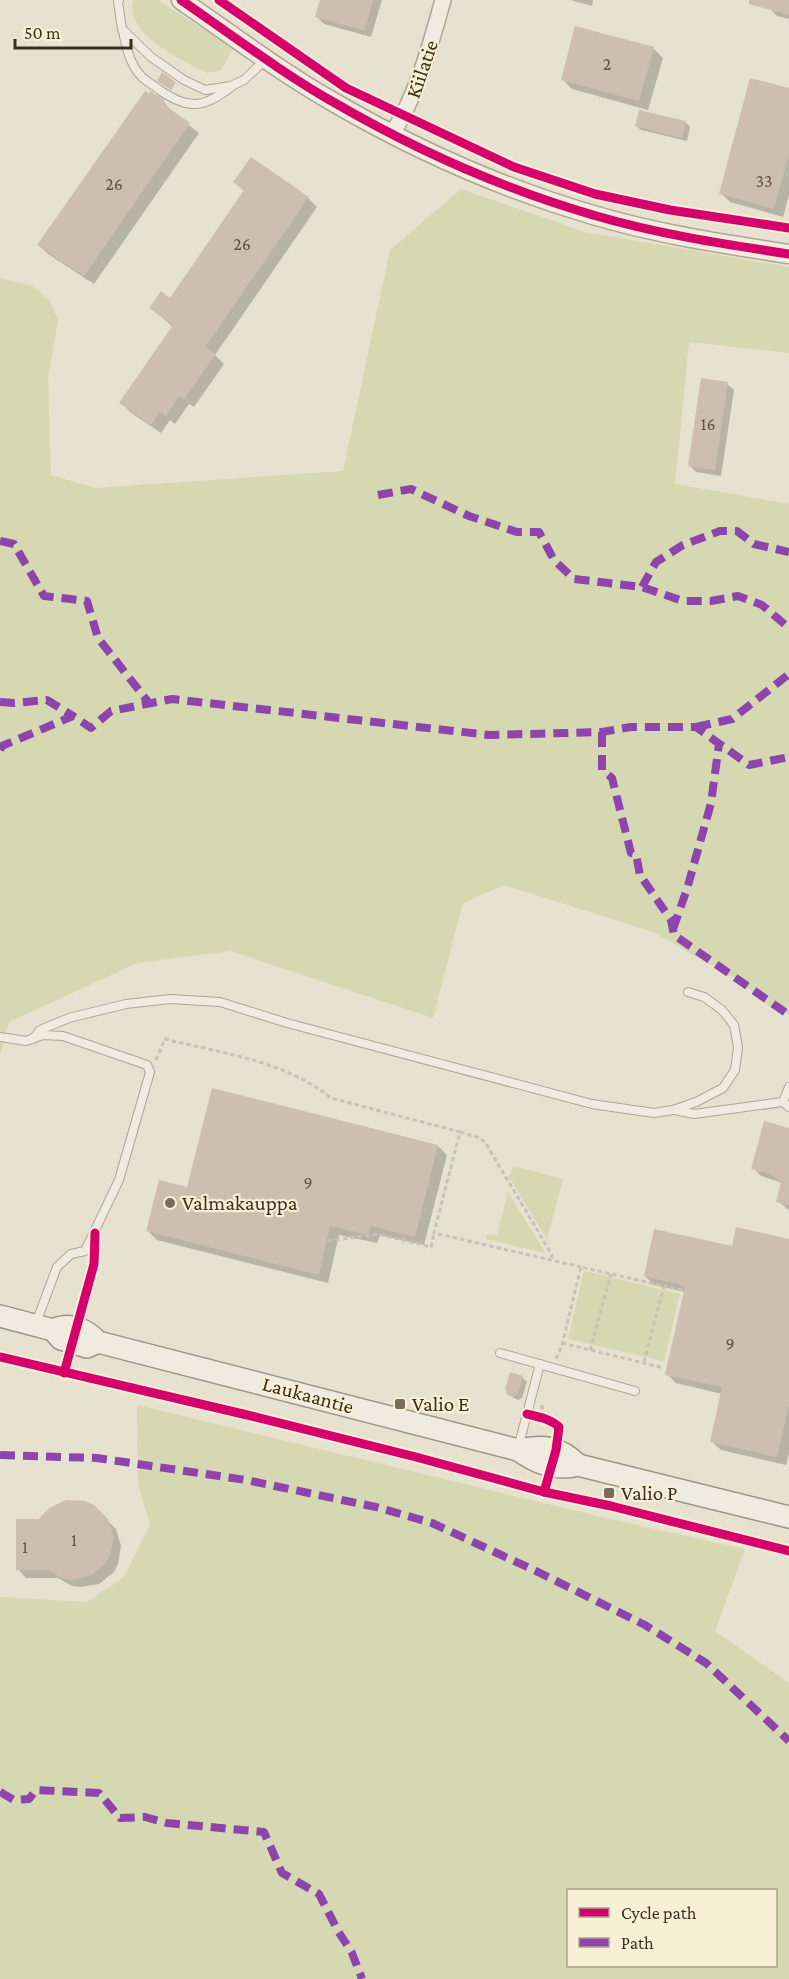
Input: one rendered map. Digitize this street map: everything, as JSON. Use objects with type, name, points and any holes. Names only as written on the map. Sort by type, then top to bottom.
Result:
[{"type":"main road","name":"Laukaantie","points":[[0,1316],[44,1327],[61,1340],[87,1347],[98,1342],[518,1450],[533,1460],[552,1467],[565,1468],[578,1465],[789,1517]]},
{"type":"street","points":[[181,0],[334,103],[392,134],[512,188],[594,216],[672,234],[789,254]]},
{"type":"street","name":"Kiilatie","points":[[392,134],[410,103],[431,44],[443,0]]},
{"type":"lane","points":[[119,0],[127,53],[142,77],[178,103],[200,104],[216,98],[231,86],[244,80],[266,59]]},
{"type":"lane","points":[[122,29],[151,57],[184,80],[205,90],[231,86]]},
{"type":"lane","points":[[33,1039],[40,1030],[69,1018],[126,1004],[170,999],[220,1002],[287,1023],[592,1104],[654,1113],[673,1110],[696,1102],[723,1088],[735,1070],[738,1047],[734,1025],[722,1010],[704,997],[688,992]]},
{"type":"lane","points":[[0,1037],[26,1041],[43,1035],[63,1036],[147,1065],[149,1074],[119,1180],[85,1251],[71,1254],[57,1267],[44,1327]]},
{"type":"lane","points":[[673,1110],[694,1114],[786,1104],[789,1087]]},
{"type":"lane","points":[[500,1353],[635,1391]]},
{"type":"lane","points":[[518,1450],[540,1364]]},
{"type":"path","points":[[149,1074],[165,1039],[294,1074],[314,1084],[331,1098],[480,1138],[552,1255],[550,1261]]},
{"type":"path","points":[[328,1241],[378,1234],[431,1247],[460,1132]]},
{"type":"path","points":[[434,1233],[707,1296]]},
{"type":"path","points":[[553,1368],[562,1343],[581,1267]]},
{"type":"path","points":[[590,1350],[611,1274]]},
{"type":"path","points":[[644,1363],[664,1286]]},
{"type":"path","points":[[562,1343],[664,1368]]},
{"type":"path","points":[[527,1414],[545,1419],[541,1400]]},
{"type":"green space","points":[[133,0],[158,0],[230,46],[232,50],[221,70],[207,73],[166,51],[137,23],[133,12]]},
{"type":"green space","points":[[461,189],[585,232],[789,267],[789,353],[689,342],[675,484],[789,504],[789,1014],[772,1009],[742,983],[653,932],[504,885],[463,903],[433,1018],[231,951],[137,963],[9,1022],[0,1055],[0,278],[32,286],[49,299],[58,320],[48,377],[51,475],[95,488],[343,471],[390,250]]},
{"type":"green space","points":[[513,1166],[563,1179],[547,1239],[509,1177]]},
{"type":"green space","points":[[508,1192],[545,1253],[486,1239],[487,1234],[497,1236]]},
{"type":"green space","points":[[584,1271],[680,1294],[664,1361],[568,1339]]},
{"type":"green space","points":[[137,1405],[614,1520],[745,1549],[715,1631],[789,1683],[789,1979],[0,1979],[0,1597],[87,1602],[124,1577],[150,1524],[138,1484]]},
{"type":"building","points":[[320,0],[373,0],[365,31],[315,17]]},
{"type":"building","points":[[749,0],[789,0],[789,15],[749,4]]},
{"type":"building","points":[[575,26],[654,47],[639,101],[561,80]]},
{"type":"building","points":[[162,72],[176,82],[171,90],[157,81]]},
{"type":"building","points":[[750,78],[789,88],[789,154],[774,209],[719,194]]},
{"type":"building","points":[[145,91],[149,94],[150,91],[165,100],[163,104],[190,123],[84,276],[37,245]]},
{"type":"building","points":[[639,110],[686,121],[682,138],[635,126]]},
{"type":"building","points":[[251,157],[309,197],[205,347],[216,354],[184,399],[179,396],[166,416],[160,412],[151,425],[119,403],[173,325],[149,308],[161,291],[170,298],[244,190],[233,182]]},
{"type":"building","points":[[701,378],[728,382],[715,470],[688,466]]},
{"type":"building","points":[[212,1088],[438,1145],[415,1237],[371,1226],[368,1235],[330,1226],[319,1275],[146,1231],[159,1180],[187,1187]]},
{"type":"building","points":[[764,1121],[789,1128],[789,1205],[776,1202],[781,1182],[770,1174],[751,1169]]},
{"type":"building","points":[[736,1227],[789,1239],[789,1405],[777,1457],[710,1442],[722,1387],[665,1375],[685,1286],[644,1276],[654,1229],[732,1246]]},
{"type":"building","points":[[510,1372],[523,1376],[518,1394],[513,1397],[508,1395],[505,1389]]},
{"type":"building","points":[[66,1500],[85,1501],[94,1505],[108,1519],[114,1537],[110,1556],[105,1564],[90,1576],[72,1580],[62,1578],[48,1570],[16,1570],[16,1519],[39,1519],[49,1508]]},
{"type":"marked path","points":[[378,495],[411,489],[469,516],[517,532],[539,532],[554,560],[574,579],[642,587],[683,601],[711,601],[738,596],[762,605],[789,628]]},
{"type":"marked path","points":[[642,587],[656,562],[683,545],[720,531],[737,531],[754,544],[789,552]]},
{"type":"marked path","points":[[0,541],[14,544],[44,596],[87,601],[98,638],[149,703]]},
{"type":"marked path","points":[[696,727],[732,719],[789,674]]},
{"type":"marked path","points":[[0,750],[2,746],[73,716],[91,728],[111,711],[172,699],[489,735],[602,732],[631,727],[696,727],[749,765],[789,757]]},
{"type":"marked path","points":[[0,702],[47,700],[73,716]]},
{"type":"marked path","points":[[602,732],[602,770],[612,778],[631,853],[636,854],[640,875],[671,920],[674,935],[789,1015]]},
{"type":"marked path","points":[[673,929],[687,889],[711,803],[719,744]]},
{"type":"marked path","points":[[0,1455],[97,1458],[246,1480],[376,1507],[432,1523],[645,1625],[706,1663],[789,1741]]},
{"type":"marked path","points":[[0,1792],[14,1800],[29,1799],[36,1790],[99,1793],[120,1818],[145,1817],[167,1823],[264,1832],[282,1873],[319,1894],[352,1953],[362,1979]]},
{"type":"cycle path","points":[[181,0],[276,66],[335,103],[397,137],[494,181],[560,205],[641,228],[789,254]]},
{"type":"cycle path","points":[[219,0],[346,88],[514,167],[595,194],[670,210],[789,228]]},
{"type":"cycle path","points":[[64,1373],[94,1264],[95,1233]]},
{"type":"cycle path","points":[[0,1357],[243,1414],[544,1492],[611,1506],[789,1551]]},
{"type":"cycle path","points":[[527,1414],[548,1420],[559,1427],[556,1450],[544,1492]]},
{"type":"place","name":"Valmakauppa","points":[[170,1203]]},
{"type":"place","name":"Valio E","points":[[400,1404]]},
{"type":"place","name":"Valio P","points":[[609,1493]]}]
